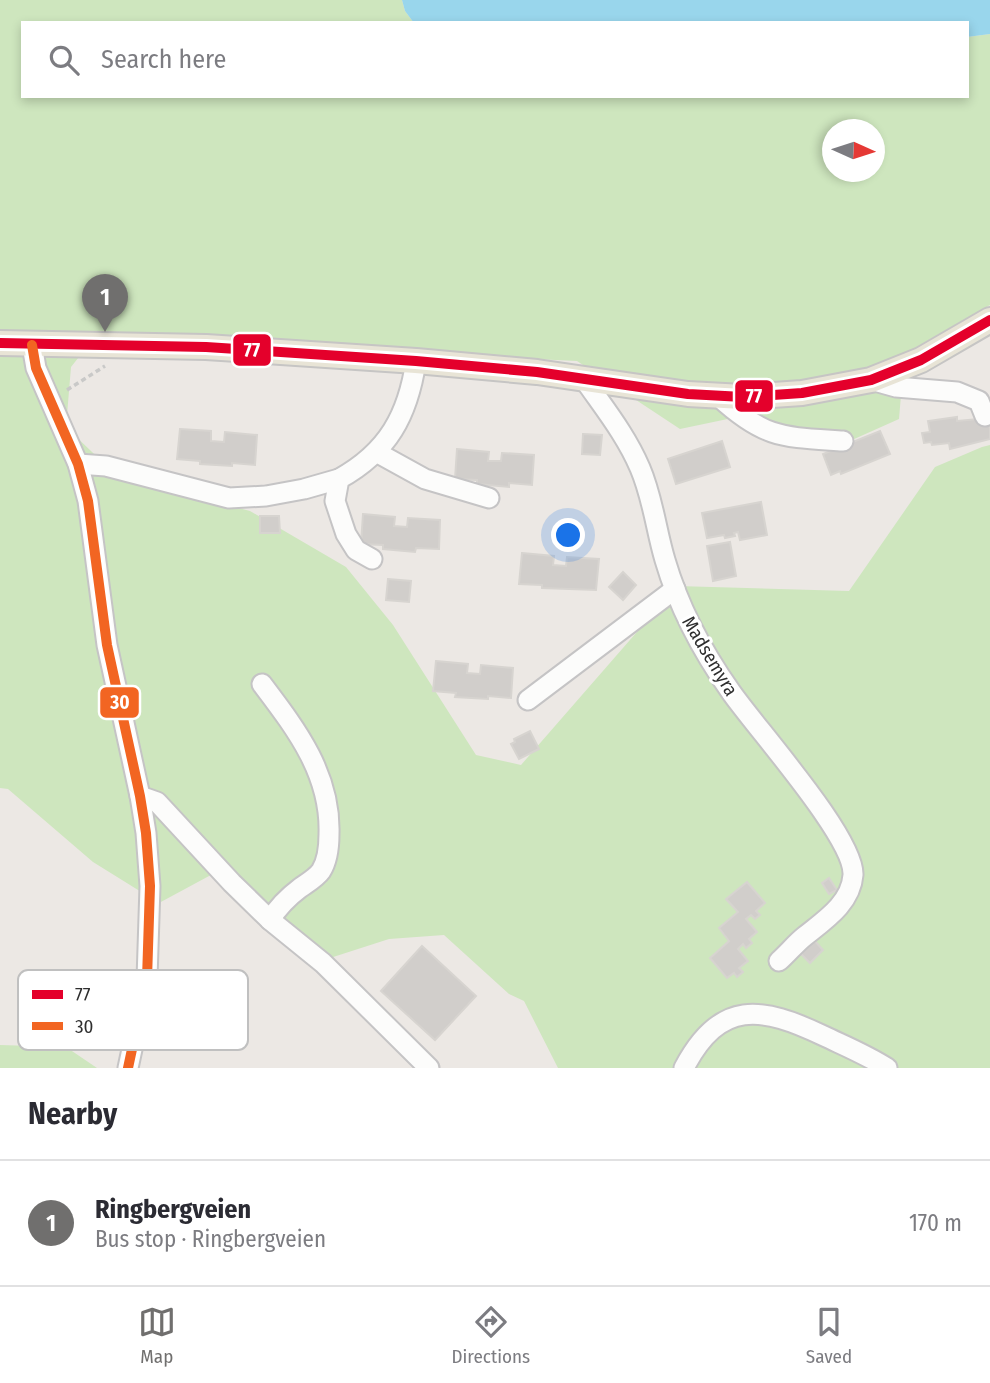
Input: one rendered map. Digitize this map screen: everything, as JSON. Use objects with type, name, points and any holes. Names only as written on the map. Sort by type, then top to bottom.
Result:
[{"type":"main road","points":[[0,344],[206,347],[416,361],[481,366],[719,397],[802,393],[871,380],[921,360],[988,323]]},
{"type":"street","points":[[32,345],[36,368],[78,464],[88,501],[107,645],[141,796],[146,833],[150,886],[147,970]]},
{"type":"street","points":[[78,464],[106,466],[229,498],[266,496],[340,479],[354,471],[389,437],[405,407],[416,361]]},
{"type":"street","name":"Madsemyra","points":[[584,379],[630,445],[641,471],[664,559],[693,632],[721,678],[836,831],[848,854],[853,876],[849,892],[837,910],[779,961]]},
{"type":"street","points":[[871,380],[896,387],[957,392],[979,401],[985,416]]},
{"type":"street","points":[[719,397],[757,427],[777,435],[842,441]]},
{"type":"street","points":[[376,452],[425,479],[489,498]]},
{"type":"street","points":[[340,479],[335,501],[346,534],[356,550],[372,559]]},
{"type":"street","points":[[528,700],[675,589]]},
{"type":"street","points":[[262,684],[294,726],[318,771],[327,804],[329,829],[329,846],[322,869],[288,898],[270,920]]},
{"type":"street","points":[[141,796],[157,802],[232,883],[270,920],[323,963],[429,1068]]},
{"type":"street","points":[[684,1068],[694,1049],[713,1028],[737,1017],[763,1014],[786,1019],[887,1068]]},
{"type":"street","points":[[128,1068],[132,1050]]},
{"type":"path","points":[[49,399],[101,370],[112,358],[112,344]]},
{"type":"green space","points":[[0,0],[402,0],[405,11],[412,21],[21,21],[21,98],[969,98],[969,37],[990,34],[990,305],[920,345],[902,383],[899,419],[852,440],[742,416],[680,429],[577,361],[94,338],[71,367],[66,427],[117,476],[250,511],[346,567],[393,625],[476,755],[521,765],[677,586],[849,591],[935,467],[990,445],[990,1068],[558,1068],[524,1001],[509,994],[444,935],[389,939],[327,959],[251,886],[222,869],[159,903],[93,862],[8,789],[0,788]]},
{"type":"green space","points":[[0,1045],[18,1046],[18,1050],[70,1050],[97,1068],[0,1068]]},
{"type":"water","points":[[402,0],[990,0],[990,34],[969,37],[969,21],[412,21],[405,11]]},
{"type":"building","points":[[957,417],[957,421],[990,418],[990,439],[950,449],[949,443],[924,443],[922,433],[930,432],[928,421]]},
{"type":"building","points":[[180,429],[211,431],[211,441],[224,442],[225,432],[257,435],[255,465],[200,464],[200,461],[177,459]]},
{"type":"building","points":[[880,431],[890,454],[841,474],[840,471],[831,475],[823,454]]},
{"type":"building","points":[[583,434],[602,435],[600,455],[582,454]]},
{"type":"building","points":[[722,441],[730,467],[676,484],[668,459]]},
{"type":"building","points":[[457,449],[489,452],[488,461],[501,461],[502,453],[534,455],[532,485],[509,483],[509,487],[477,484],[477,480],[455,479]]},
{"type":"building","points":[[761,502],[767,535],[740,540],[738,532],[734,533],[735,536],[725,538],[724,535],[707,538],[702,513]]},
{"type":"building","points":[[363,514],[395,517],[394,526],[407,527],[408,518],[440,520],[439,549],[416,548],[415,552],[383,549],[383,545],[361,544]]},
{"type":"building","points":[[260,516],[279,516],[280,533],[260,533]]},
{"type":"building","points":[[730,542],[736,576],[713,581],[707,546]]},
{"type":"building","points":[[522,553],[554,556],[553,565],[566,566],[567,557],[599,559],[596,590],[542,588],[542,585],[519,584]]},
{"type":"building","points":[[623,572],[636,585],[623,600],[609,587]]},
{"type":"building","points":[[388,579],[411,581],[409,602],[386,600]]},
{"type":"building","points":[[436,661],[468,664],[467,673],[480,674],[481,665],[513,668],[511,698],[455,697],[456,693],[433,691]]},
{"type":"building","points":[[530,731],[539,749],[519,759],[511,744],[515,742],[514,739]]},
{"type":"building","points":[[829,878],[837,890],[829,894],[822,883]]},
{"type":"building","points":[[747,882],[765,903],[756,911],[760,915],[755,919],[751,915],[746,919],[757,932],[749,939],[752,943],[746,948],[743,944],[738,949],[748,961],[739,968],[743,972],[737,977],[734,973],[727,978],[710,958],[729,941],[719,928],[738,912],[726,899]]},
{"type":"building","points":[[814,940],[823,950],[810,963],[800,953]]},
{"type":"building","points":[[422,946],[476,996],[435,1040],[381,991]]},
{"type":"transit line","name":"77","points":[[0,343],[206,347],[416,361],[537,372],[688,394],[743,397],[802,393],[871,380],[921,360],[990,320]]},
{"type":"transit line","name":"30","points":[[32,345],[36,368],[78,464],[88,501],[107,645],[146,833],[150,886],[147,970]]},
{"type":"transit line","name":"30","points":[[128,1068],[132,1050]]},
{"type":"place","name":"Ringbergveien","points":[[105,332]]}]
